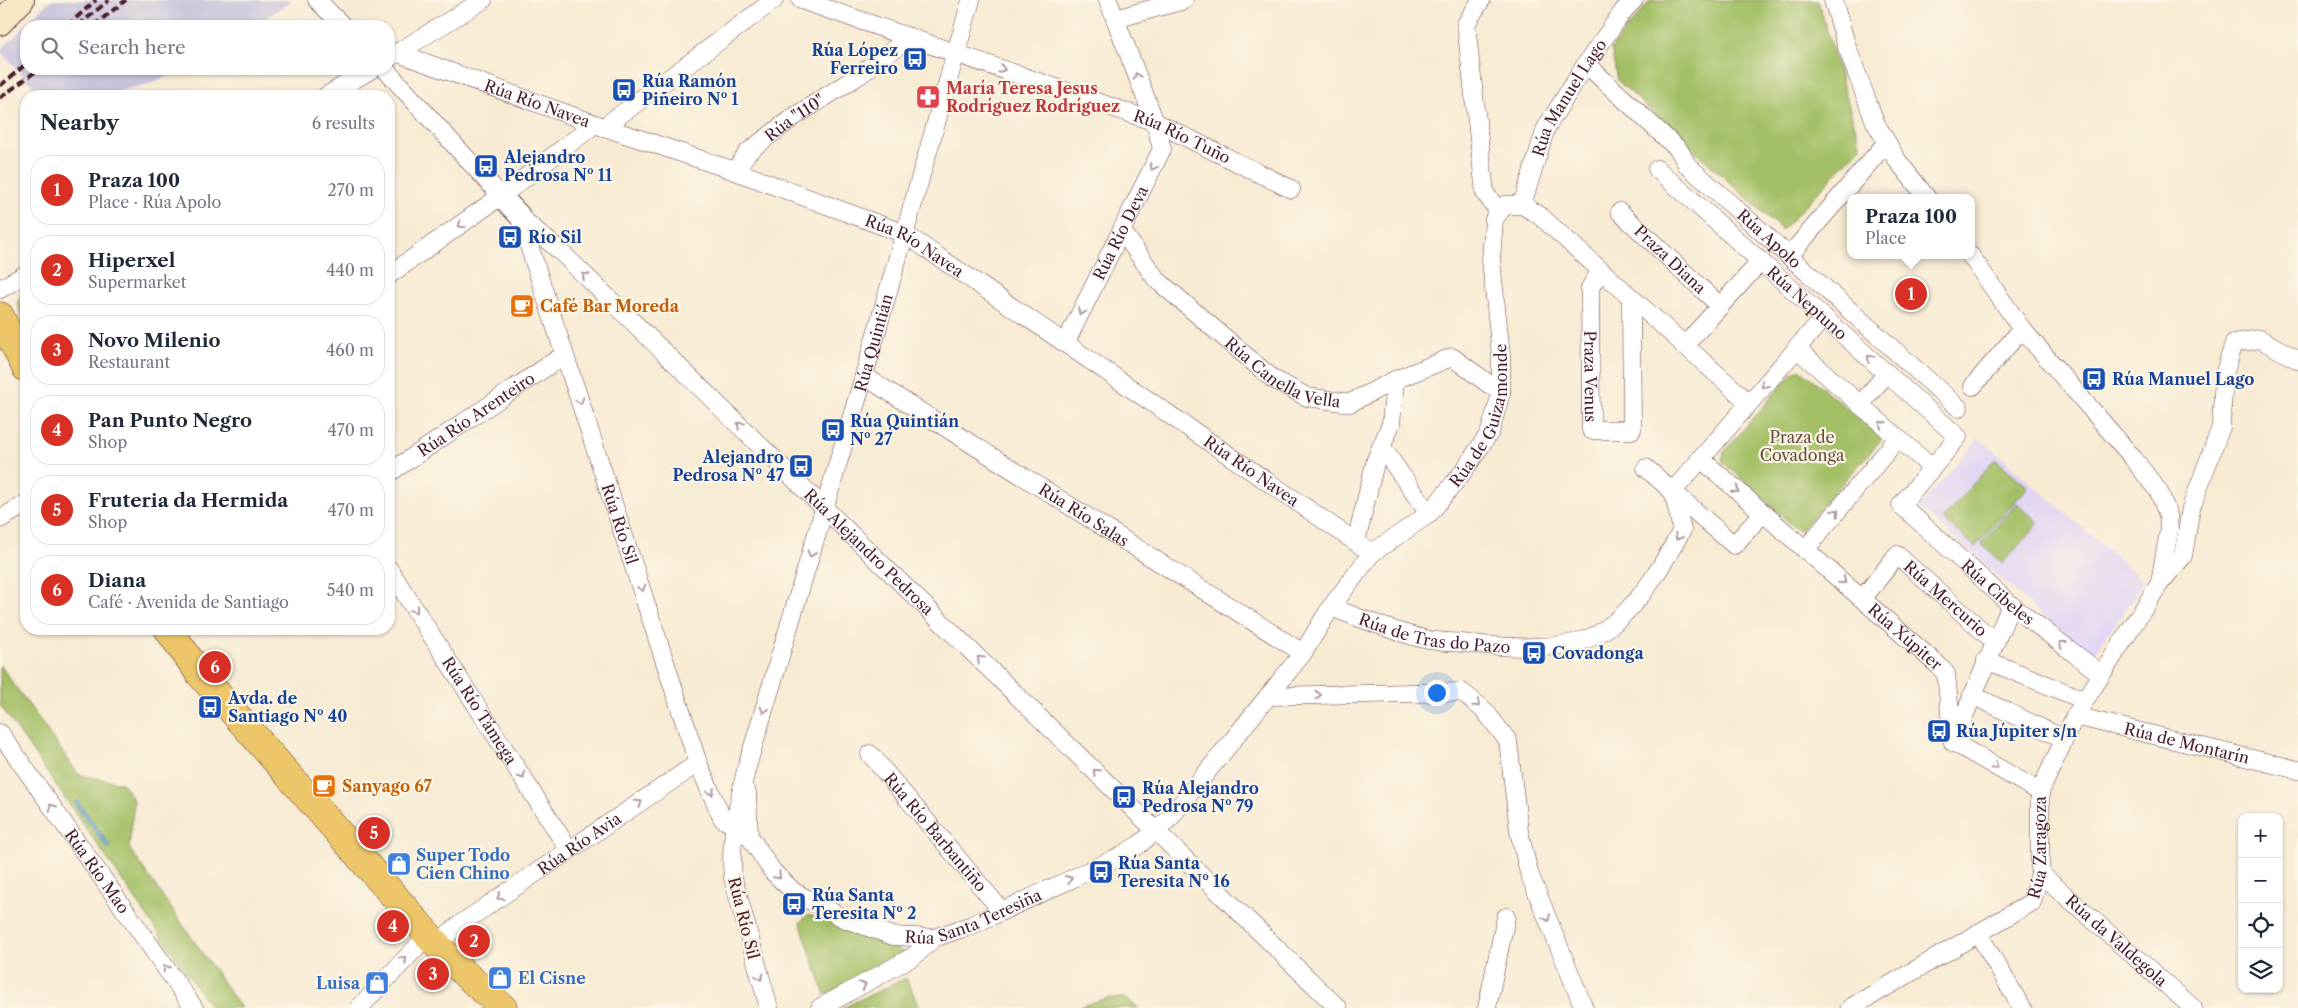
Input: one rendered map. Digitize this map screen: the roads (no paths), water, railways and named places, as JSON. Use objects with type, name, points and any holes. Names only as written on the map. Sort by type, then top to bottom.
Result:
[{"type":"highway","points":[[0,316],[20,356]]},
{"type":"highway","points":[[172,635],[200,674],[432,939],[463,972],[503,1008]]},
{"type":"main road","points":[[0,23],[22,0]]},
{"type":"street","points":[[0,11],[3,0]]},
{"type":"street","points":[[317,0],[338,20]]},
{"type":"street","points":[[395,55],[483,0]]},
{"type":"street","points":[[395,271],[774,0]]},
{"type":"street","name":"Rúa Río Tuño","points":[[801,0],[1155,122],[1291,189]]},
{"type":"street","name":"Rúa Quintián","points":[[733,827],[746,770],[864,376],[971,0]]},
{"type":"street","name":"Rúa Río Deva","points":[[1066,342],[1162,149],[1155,122],[1108,0]]},
{"type":"street","points":[[1115,19],[1184,0]]},
{"type":"street","points":[[1481,0],[1466,24],[1485,194],[1500,212],[1505,205],[1522,205],[1539,215],[1748,402]]},
{"type":"street","name":"Rúa Manuel Lago","points":[[1522,205],[1546,128],[1586,64],[1624,10],[1634,0]]},
{"type":"street","points":[[1833,0],[1875,122],[1897,160],[1924,194]]},
{"type":"street","name":"Rúa \"110\"","points":[[735,171],[748,152],[792,118],[858,76],[910,37]]},
{"type":"street","name":"Rúa Río Navea","points":[[395,56],[735,171],[905,234],[1066,342],[1372,553]]},
{"type":"street","name":"Rúa Apolo","points":[[1586,64],[1679,150],[1687,165],[1959,408]]},
{"type":"street","points":[[336,90],[362,75]]},
{"type":"street","name":"Rúa Alejandro Pedrosa","points":[[390,75],[519,215],[825,508],[1338,1008]]},
{"type":"street","points":[[1788,256],[1887,142]]},
{"type":"street","name":"Rúa Neptuno","points":[[1658,169],[1958,437],[1932,468]]},
{"type":"street","name":"Rúa de Guizamonde","points":[[1156,831],[1169,819],[1270,696],[1303,653],[1331,607],[1372,553],[1429,514],[1463,472],[1490,432],[1501,393],[1501,355],[1491,260],[1494,220],[1500,212]]},
{"type":"street","name":"Praza Diana","points":[[1620,212],[1720,306]]},
{"type":"street","name":"Rúa Río Sil","points":[[519,215],[698,763],[722,818],[749,836]]},
{"type":"street","name":"Rúa Canella Vella","points":[[1122,230],[1157,280],[1272,380],[1307,397],[1350,403],[1395,380],[1452,358],[1501,393]]},
{"type":"street","points":[[533,258],[553,246]]},
{"type":"street","points":[[1973,259],[2022,329],[2138,464],[2159,492],[2168,515],[2168,530],[2160,583]]},
{"type":"street","name":"Praza Diana","points":[[1684,346],[1761,261]]},
{"type":"street","name":"Praza Venus","points":[[1600,270],[1590,288],[1591,430],[1632,430],[1632,299]]},
{"type":"street","points":[[1797,293],[1811,277]]},
{"type":"street","points":[[0,290],[20,278]]},
{"type":"street","points":[[1673,491],[1748,402],[1824,317]]},
{"type":"street","points":[[1973,386],[2022,329]]},
{"type":"street","name":"Rúa Zaragoza","points":[[1850,1008],[2032,902],[2040,873],[2040,792],[2074,716],[2160,583],[2183,556],[2191,508],[2220,426],[2224,375],[2234,343],[2260,339],[2298,360]]},
{"type":"street","points":[[1796,348],[1932,468]]},
{"type":"street","name":"Rúa Río Arenteiro","points":[[395,469],[564,355]]},
{"type":"street","points":[[1860,405],[1887,373]]},
{"type":"street","name":"Rúa Río Salas","points":[[864,376],[1303,653]]},
{"type":"street","points":[[1356,542],[1376,458],[1391,424],[1395,380]]},
{"type":"street","points":[[1700,458],[1805,550],[1898,438]]},
{"type":"street","points":[[1381,446],[1429,514]]},
{"type":"street","points":[[1646,468],[1734,545],[1763,513]]},
{"type":"street","name":"Rúa Cibeles","points":[[1932,468],[1900,505],[2011,604],[2101,674]]},
{"type":"street","name":"Rúa de Tras do Pazo","points":[[1331,607],[1370,622],[1426,639],[1512,648],[1580,642],[1603,631],[1624,614],[1661,568],[1682,530],[1673,491]]},
{"type":"street","points":[[0,520],[20,508]]},
{"type":"street","name":"Rúa Xúpiter","points":[[1805,550],[1863,598],[1946,674],[1953,742]]},
{"type":"street","name":"Rúa Mercurio","points":[[1863,598],[1897,555],[1995,642]]},
{"type":"street","name":"Rúa Río Támega","points":[[395,578],[569,850]]},
{"type":"street","points":[[2011,604],[1953,742],[2040,792]]},
{"type":"street","points":[[1986,660],[2084,700]]},
{"type":"street","points":[[1270,696],[1462,692],[1485,711],[1508,741],[1520,832],[1529,873],[1584,1008]]},
{"type":"street","points":[[1972,695],[2064,739]]},
{"type":"street","name":"Rúa de Montarín","points":[[2074,716],[2298,770]]},
{"type":"street","name":"Rúa Río Mao","points":[[0,733],[194,1008]]},
{"type":"street","name":"Rúa Río Barbantiño","points":[[870,754],[1001,910]]},
{"type":"street","name":"Rúa Río Avia","points":[[359,1008],[432,939],[459,925],[698,763]]},
{"type":"street","name":"Rúa Quintián","points":[[746,770],[749,836]]},
{"type":"street","name":"Rúa Río Sil","points":[[733,827],[731,861],[733,878],[769,1008]]},
{"type":"street","name":"Rúa Santa Teresiña","points":[[749,836],[773,872],[794,892],[845,919],[893,936],[934,938],[972,924],[1119,857],[1156,831]]},
{"type":"street","name":"Rúa da Valdegola","points":[[2040,873],[2193,1008]]},
{"type":"street","points":[[1487,1008],[1506,917]]},
{"type":"street","points":[[1978,933],[2022,1008]]},
{"type":"street","points":[[820,1008],[914,956],[934,938]]},
{"type":"water","points":[[77,800],[111,847],[108,849],[74,803]]},
{"type":"railway","points":[[74,20],[96,0]]},
{"type":"railway","points":[[85,20],[109,0]]},
{"type":"railway","points":[[101,20],[126,0]]},
{"type":"railway","points":[[0,86],[20,69]]},
{"type":"railway","points":[[0,98],[31,75]]},
{"type":"place","name":"Rúa López Ferreiro","points":[[915,59]]},
{"type":"place","name":"Rúa Ramón Piñeiro Nº 1","points":[[624,90]]},
{"type":"place","name":"María Teresa Jesus Rodríguez Rodríguez","points":[[928,97]]},
{"type":"place","name":"Alejandro Pedrosa Nº 11","points":[[486,166]]},
{"type":"place","name":"Río Sil","points":[[510,237]]},
{"type":"place","name":"Praza 100","points":[[1911,294]]},
{"type":"place","name":"Café Bar Moreda","points":[[522,306]]},
{"type":"place","name":"Rúa Manuel Lago","points":[[2094,379]]},
{"type":"place","name":"Rúa Quintián Nº 27","points":[[833,430]]},
{"type":"place","name":"Alejandro Pedrosa Nº 47","points":[[801,466]]},
{"type":"place","name":"Covadonga","points":[[1534,653]]},
{"type":"place","name":"Diana","points":[[215,667]]},
{"type":"place","name":"Avda. de Santiago Nº 40","points":[[210,707]]},
{"type":"place","name":"Rúa Júpiter s/n","points":[[1939,731]]},
{"type":"place","name":"Sanyago 67","points":[[324,786]]},
{"type":"place","name":"Rúa Alejandro Pedrosa Nº 79","points":[[1124,797]]},
{"type":"place","name":"Fruteria da Hermida","points":[[374,833]]},
{"type":"place","name":"Super Todo Cien Chino","points":[[399,864]]},
{"type":"place","name":"Rúa Santa Teresita Nº 16","points":[[1101,872]]},
{"type":"place","name":"Rúa Santa Teresita Nº 2","points":[[794,904]]},
{"type":"place","name":"Pan Punto Negro","points":[[393,926]]},
{"type":"place","name":"Hiperxel","points":[[474,941]]},
{"type":"place","name":"Novo Milenio","points":[[433,974]]},
{"type":"place","name":"El Cisne","points":[[500,978]]},
{"type":"place","name":"Luisa","points":[[377,983]]},
{"type":"park label","name":"Praza de Covadonga","points":[[1802,446]]}]
